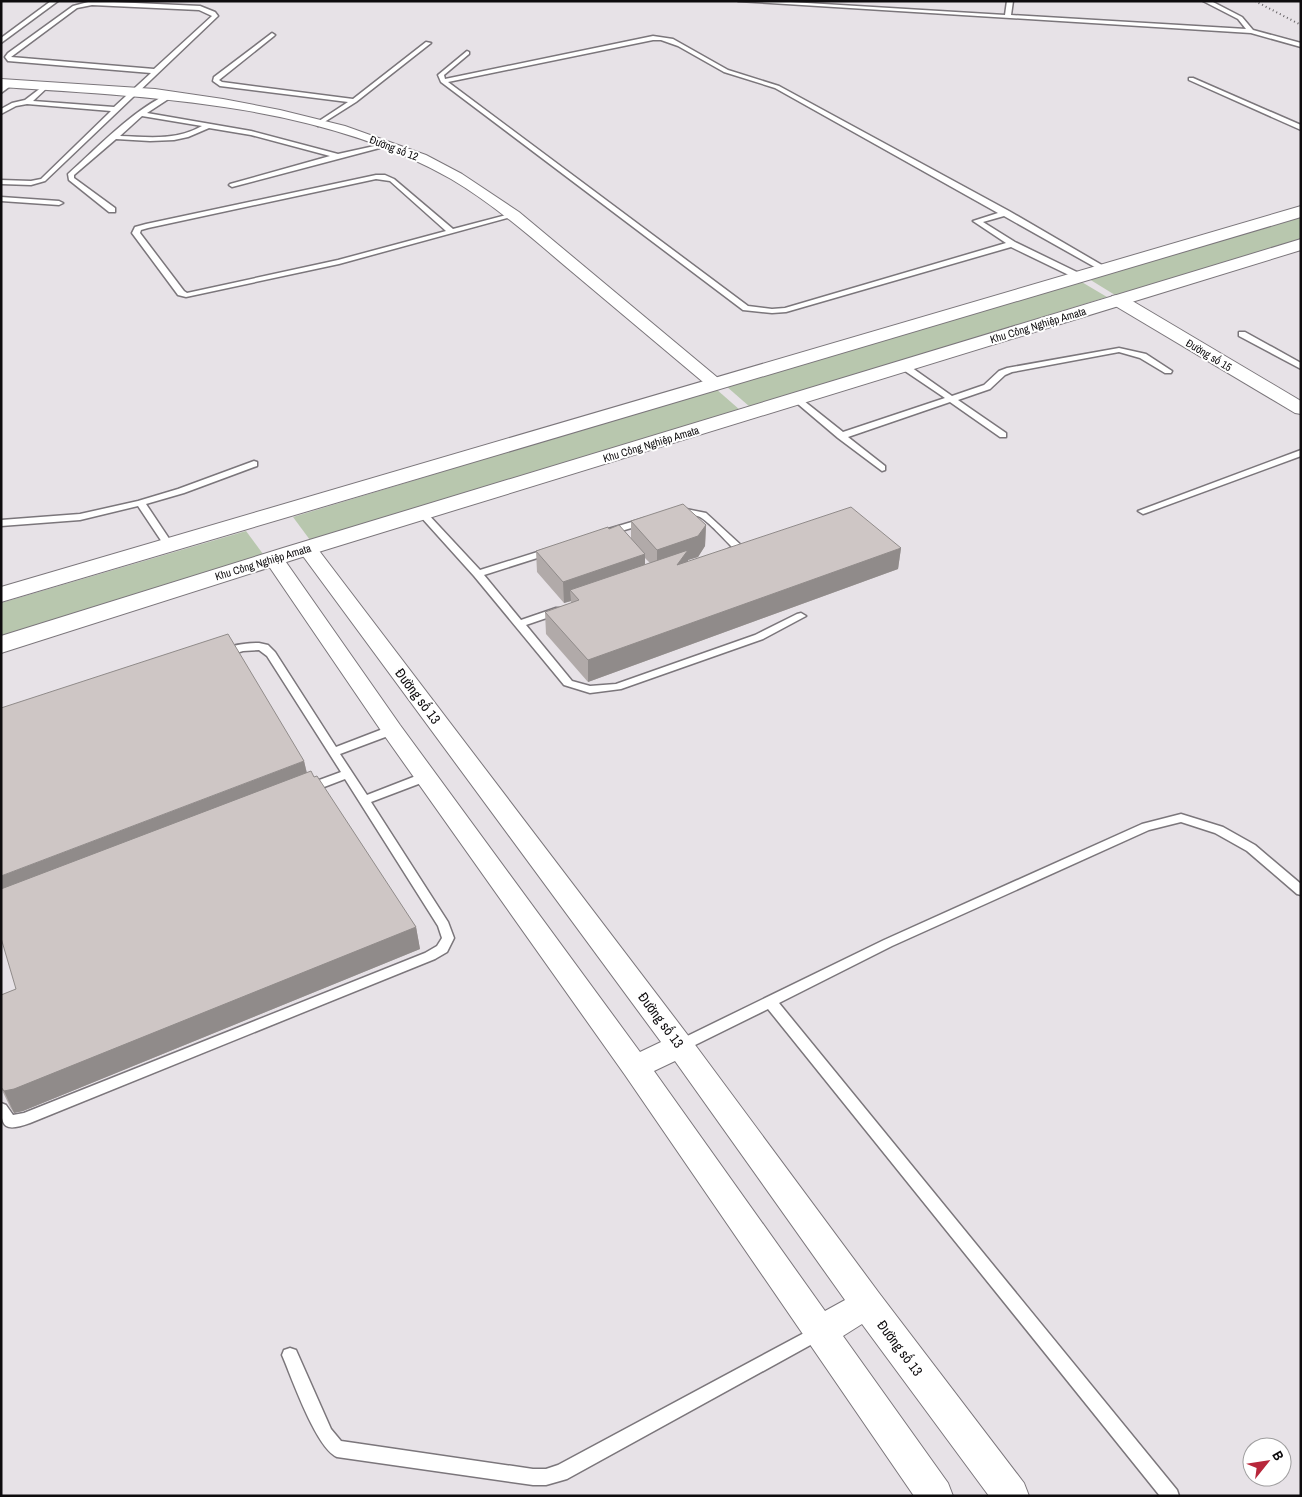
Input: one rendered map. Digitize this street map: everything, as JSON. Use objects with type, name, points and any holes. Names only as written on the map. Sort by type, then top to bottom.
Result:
[{"type":"street","name":"Đường số 12","points":[[4,86],[46,86],[132,92],[170,95],[223,103],[318,124],[388,145],[421,158],[457,177],[514,216],[715,383]]},
{"type":"street","points":[[1,595],[1301,211]]},
{"type":"street","name":"Khu Công Nghiệp Amata","points":[[1,645],[307,548],[1301,244]]},
{"type":"street","points":[[1078,276],[1118,300]]},
{"type":"street","name":"Đường số 15","points":[[1118,300],[1301,409]]},
{"type":"street","points":[[715,383],[750,413]]},
{"type":"street","points":[[282,513],[307,548]]},
{"type":"street","points":[[248,523],[425,777],[635,1067],[935,1496]]},
{"type":"street","name":"Đường số 13","points":[[307,548],[680,1046],[867,1304],[1011,1496]]},
{"type":"street","points":[[635,1067],[680,1046]]},
{"type":"street","points":[[819,1332],[867,1304]]},
{"type":"lane","points":[[1,41],[54,1]]},
{"type":"lane","points":[[741,1],[917,9],[1008,17],[1250,32],[1301,44]]},
{"type":"lane","points":[[1008,17],[1010,1]]},
{"type":"lane","points":[[1206,1],[1240,18],[1250,32]]},
{"type":"lane","points":[[1,182],[30,183],[43,180],[132,92],[155,71],[215,16],[213,13],[200,8],[92,3],[75,7],[8,57],[10,60],[155,71]]},
{"type":"lane","points":[[272,34],[216,78],[216,81],[220,84],[354,101]]},
{"type":"lane","points":[[443,81],[653,38],[665,38],[726,71],[760,80],[777,87],[1103,268]]},
{"type":"lane","points":[[318,124],[354,101],[428,43]]},
{"type":"lane","points":[[467,53],[441,75],[443,81],[746,308],[772,311],[786,310],[1012,244]]},
{"type":"lane","points":[[1191,79],[1301,128]]},
{"type":"lane","points":[[27,102],[46,86]]},
{"type":"lane","points":[[112,210],[69,177],[112,137],[141,114],[170,95]]},
{"type":"lane","points":[[1,112],[14,104],[27,102],[115,109]]},
{"type":"lane","points":[[141,114],[250,133],[338,156]]},
{"type":"lane","points":[[112,137],[169,140],[198,133],[209,125]]},
{"type":"lane","points":[[232,185],[338,156],[388,145]]},
{"type":"lane","points":[[452,232],[392,180],[376,176],[146,226],[138,229],[136,233],[181,293],[186,295],[339,262],[514,216]]},
{"type":"lane","points":[[1,199],[59,203]]},
{"type":"lane","points":[[1006,213],[977,221],[1012,244],[1078,276]]},
{"type":"lane","points":[[1242,334],[1301,367]]},
{"type":"lane","points":[[841,436],[953,400],[987,387],[1002,373],[1010,370],[1119,350],[1144,356],[1168,371]]},
{"type":"lane","points":[[905,366],[1003,435]]},
{"type":"lane","points":[[796,399],[882,468]]},
{"type":"lane","points":[[1144,511],[1301,453]]},
{"type":"lane","points":[[1,523],[80,517],[181,491],[254,464]]},
{"type":"lane","points":[[140,503],[169,546]]},
{"type":"lane","points":[[597,536],[616,534],[661,516],[686,512],[703,515],[739,548],[720,555]]},
{"type":"lane","points":[[423,514],[478,574],[568,683],[590,690],[617,687],[759,637],[801,616]]},
{"type":"lane","points":[[478,574],[564,546]]},
{"type":"lane","points":[[519,624],[573,606]]},
{"type":"lane","points":[[1,1109],[9,1121],[25,1119],[430,956],[442,949],[448,938],[444,925],[264,646],[246,646],[209,658]]},
{"type":"lane","points":[[334,752],[392,730]]},
{"type":"lane","points":[[293,795],[348,774]]},
{"type":"lane","points":[[364,800],[425,777]]},
{"type":"lane","points":[[680,1046],[888,943],[1146,827],[1181,818],[1219,830],[1251,848],[1301,891]]},
{"type":"lane","points":[[770,1002],[1170,1496]]},
{"type":"lane","points":[[290,1355],[325,1436],[338,1449],[533,1477],[546,1477],[561,1473],[819,1332]]},
{"type":"green space","points":[[1301,216],[1301,239],[1115,295],[1089,279]]},
{"type":"green space","points":[[1080,281],[1107,297],[750,407],[726,386]]},
{"type":"green space","points":[[716,389],[740,410],[310,540],[293,517]]},
{"type":"green space","points":[[246,531],[263,554],[1,637],[1,603]]},
{"type":"building","points":[[683,504],[706,525],[698,536],[657,550],[631,521]]},
{"type":"building","points":[[851,507],[901,548],[588,660],[545,612],[579,600],[570,590],[688,550],[677,565]]},
{"type":"building","points":[[619,525],[645,554],[563,582],[536,551],[608,527],[609,529]]},
{"type":"building","points":[[228,634],[304,761],[1,876],[1,708]]},
{"type":"building","points":[[311,771],[314,777],[317,776],[416,927],[14,1089],[4,1091],[1,1087],[1,995],[16,989],[1,938],[1,889]]},
{"type":"railway","points":[[1255,1],[1301,25]]}]
